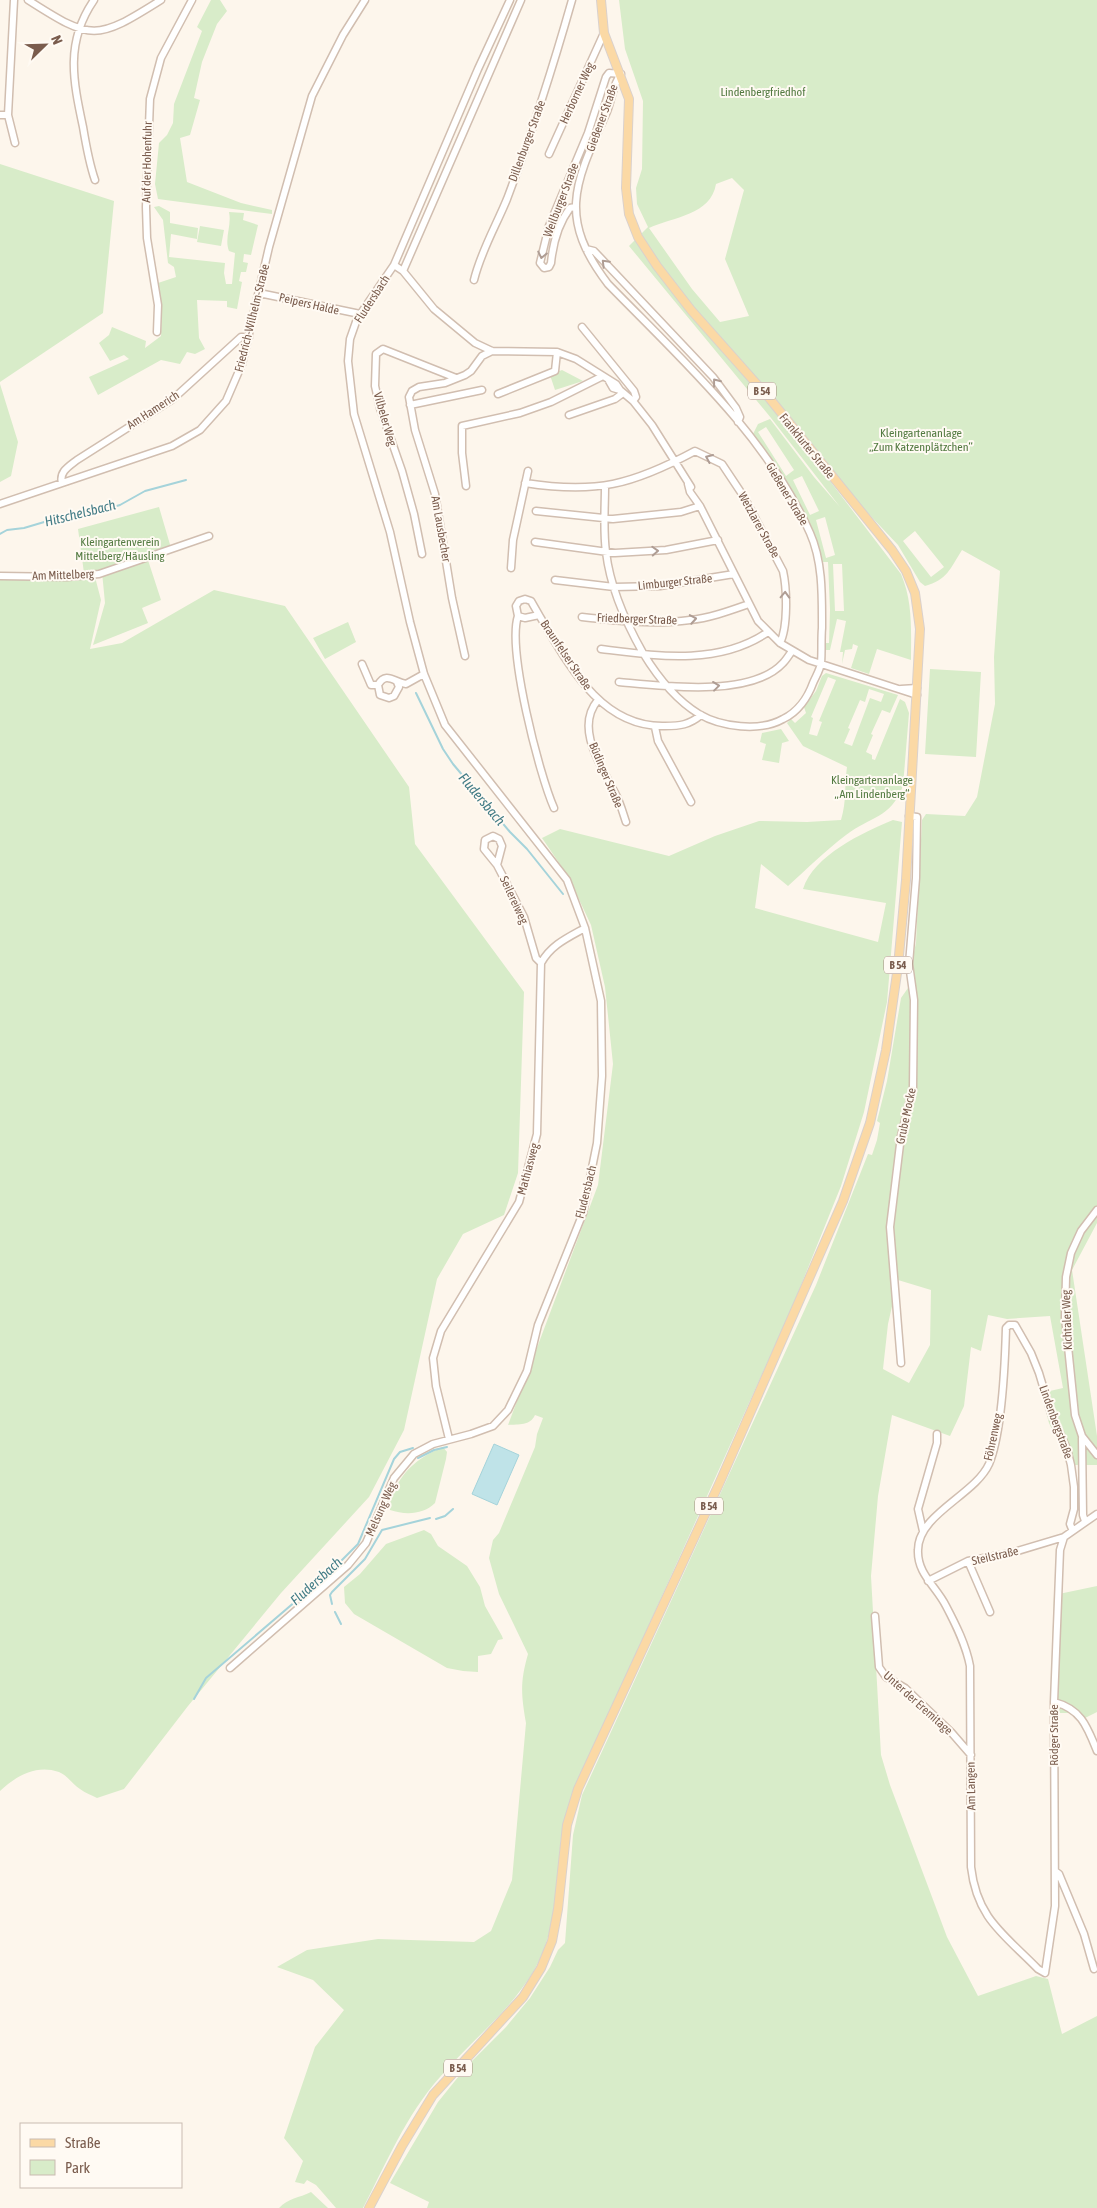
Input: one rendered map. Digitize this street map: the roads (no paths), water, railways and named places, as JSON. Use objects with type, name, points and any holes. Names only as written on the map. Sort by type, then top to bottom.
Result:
[{"type":"main road","name":"Frankfurter Straße","points":[[369,2208],[402,2146],[433,2095],[523,1997],[541,1968],[552,1941],[558,1909],[567,1825],[578,1789],[719,1484],[843,1200],[870,1123],[886,1050],[898,966],[909,832],[917,691],[920,629],[918,603],[912,584],[900,560],[770,399],[691,310],[657,266],[638,237],[629,214],[626,188],[629,99],[604,33],[601,0]]},
{"type":"street","points":[[14,0],[8,115],[15,143]]},
{"type":"street","points":[[28,0],[64,23],[79,30],[99,31],[115,27],[162,0]]},
{"type":"street","points":[[94,0],[86,12],[79,30],[73,55],[74,82],[95,180]]},
{"type":"street","name":"Auf der Hohenfuhr","points":[[157,332],[158,305],[147,238],[146,207],[150,99],[161,58],[192,0]]},
{"type":"street","name":"Friedrich-Wilhelm-Straße","points":[[0,504],[172,446],[200,430],[226,401],[242,364],[269,247],[312,96],[343,35],[364,0]]},
{"type":"street","name":"Fludersbach","points":[[449,1439],[493,1426],[508,1410],[527,1371],[538,1325],[582,1213],[597,1143],[602,1076],[601,1001],[585,928],[567,880],[445,725],[424,674],[410,622],[404,586],[390,532],[354,414],[348,361],[350,339],[360,314],[394,265],[478,69],[510,0]]},
{"type":"street","name":"Fludersbach","points":[[403,271],[522,0]]},
{"type":"street","name":"Dillenburger Straße","points":[[474,280],[541,106],[572,0]]},
{"type":"street","name":"Herborner Weg","points":[[549,154],[604,33]]},
{"type":"street","name":"Weilburger Straße","points":[[575,207],[570,208],[563,219],[557,232],[551,263],[549,267],[544,268],[540,263],[549,226],[588,133],[606,77],[609,74],[621,74]]},
{"type":"street","name":"Gießener Straße","points":[[621,74],[616,80],[608,109],[579,180],[575,207],[577,227],[596,268],[608,284],[697,376],[738,422],[782,482],[811,535],[819,562],[821,664]]},
{"type":"street","points":[[0,115],[8,115]]},
{"type":"street","name":"Gießener Straße","points":[[586,249],[594,251],[713,377],[736,408],[740,417],[738,422]]},
{"type":"street","points":[[394,265],[403,271],[434,310],[475,343],[492,351],[557,352],[576,359],[603,376],[613,388],[622,392],[633,401],[656,430],[676,463],[688,484],[690,492],[696,498],[718,540],[749,604],[768,632],[780,643],[792,651],[821,664],[901,689],[917,691]]},
{"type":"street","name":"Peipers Halde","points":[[259,293],[360,314]]},
{"type":"street","points":[[582,327],[634,391],[636,397],[633,401]]},
{"type":"street","name":"Am Hamerich","points":[[62,483],[60,478],[63,472],[77,460],[174,399],[241,337],[249,337]]},
{"type":"street","name":"Vilbeler Weg","points":[[422,554],[405,480],[380,408],[375,386],[376,354],[383,350],[456,378]]},
{"type":"street","points":[[482,390],[410,405],[409,397],[412,391],[419,387],[445,383],[471,371],[482,356],[492,351]]},
{"type":"street","points":[[498,394],[555,371],[557,352]]},
{"type":"street","points":[[466,486],[462,453],[462,426],[520,413],[548,403],[603,376]]},
{"type":"street","points":[[569,415],[615,399],[622,392]]},
{"type":"street","name":"Am Lausbecher","points":[[410,405],[435,494],[452,598],[465,656]]},
{"type":"street","name":"Wetzlarer Straße","points":[[676,463],[695,452],[722,464],[744,497],[783,571],[785,582],[784,635],[780,643]]},
{"type":"street","points":[[525,483],[574,488],[605,486],[642,478],[676,463]]},
{"type":"street","points":[[510,568],[512,540],[528,471]]},
{"type":"street","points":[[605,486],[606,553],[614,587],[627,622],[644,655],[668,687],[701,715],[737,726],[756,726],[784,720],[800,706],[810,692],[821,664]]},
{"type":"street","points":[[536,511],[604,518],[682,512],[700,506]]},
{"type":"street","name":"Am Mittelberg","points":[[0,576],[67,577],[99,574],[209,536]]},
{"type":"street","points":[[535,542],[606,553],[666,550],[718,540]]},
{"type":"street","name":"Limburger Straße","points":[[556,580],[614,587],[660,586],[734,574]]},
{"type":"street","name":"Braunfelser Straße","points":[[554,808],[544,778],[519,672],[516,645],[518,616],[516,606],[519,601],[525,599],[531,601],[586,686],[598,700],[617,714],[631,720],[655,726],[684,726],[701,715]]},
{"type":"street","name":"Friedberger Straße","points":[[582,617],[627,622],[690,620],[721,614],[749,604]]},
{"type":"street","name":"Braunfelser Straße","points":[[518,616],[525,618],[539,615]]},
{"type":"street","points":[[601,649],[644,655],[687,657],[725,652],[755,641],[768,632]]},
{"type":"street","points":[[619,682],[686,689],[749,682],[764,676],[782,664],[792,651]]},
{"type":"street","points":[[362,664],[371,685],[378,685]]},
{"type":"street","points":[[398,682],[398,692],[390,698],[380,695],[378,685],[381,680],[387,677],[406,684],[424,674]]},
{"type":"street","name":"Büdinger Straße","points":[[598,700],[590,713],[590,738],[617,796],[626,822]]},
{"type":"street","points":[[655,726],[658,741],[691,802]]},
{"type":"street","name":"Grube Mocke","points":[[901,1363],[890,1227],[901,1136],[913,1088],[914,1000],[909,964],[916,878],[917,817],[909,816]]},
{"type":"street","name":"Seilereiweg","points":[[497,865],[524,918],[536,958],[541,963]]},
{"type":"street","points":[[541,963],[548,950],[585,928]]},
{"type":"street","name":"Mathiasweg","points":[[449,1439],[436,1386],[433,1358],[441,1331],[520,1202],[537,1134],[541,963]]},
{"type":"street","name":"Kichtaler Weg","points":[[1085,1521],[1083,1515],[1082,1436],[1073,1403],[1065,1316],[1066,1278],[1081,1231],[1097,1210]]},
{"type":"street","name":"Lindenbergstraße","points":[[1010,1324],[1015,1325],[1031,1353],[1039,1372],[1050,1413],[1067,1449],[1072,1465],[1074,1487],[1074,1509],[1070,1524],[1072,1529]]},
{"type":"street","name":"Föhrenweg","points":[[923,1531],[976,1480],[989,1463],[997,1432],[1006,1328],[1010,1324]]},
{"type":"street","points":[[928,1581],[921,1571],[918,1558],[918,1548],[923,1531],[918,1509],[937,1444],[937,1434]]},
{"type":"street","name":"Kichtaler Weg","points":[[1082,1436],[1097,1455]]},
{"type":"street","name":"Melsung Weg","points":[[230,1668],[348,1565],[366,1543],[394,1478],[414,1454],[449,1439]]},
{"type":"street","points":[[1064,1537],[1072,1529],[1097,1514]]},
{"type":"street","name":"Steilstraße","points":[[928,1581],[968,1561],[1011,1552],[1064,1537]]},
{"type":"street","name":"Rödger Straße","points":[[1045,1973],[1055,1906],[1054,1702],[1060,1550],[1064,1537]]},
{"type":"street","points":[[968,1561],[990,1612]]},
{"type":"street","name":"Am Langen","points":[[928,1581],[946,1605],[967,1653],[970,1666],[971,1867],[977,1896],[989,1920],[1038,1969],[1045,1973]]},
{"type":"street","name":"Unter der Eremitage","points":[[875,1616],[880,1667],[886,1677],[911,1694],[951,1732],[971,1755]]},
{"type":"street","points":[[1054,1702],[1068,1706],[1082,1718],[1097,1751]]},
{"type":"street","points":[[1055,1871],[1059,1874],[1084,1934],[1094,1969]]},
{"type":"water","points":[[494,1444],[519,1455],[497,1505],[472,1494]]},
{"type":"waterway","name":"Hitschelsbach","points":[[0,534],[7,530],[24,528],[61,517],[110,508],[120,505],[145,491],[186,480]]},
{"type":"waterway","name":"Fludersbach","points":[[416,693],[443,749],[453,764],[510,832],[527,849],[563,894]]},
{"type":"waterway","name":"Fludersbach","points":[[418,1458],[434,1450],[447,1447]]},
{"type":"waterway","name":"Fludersbach","points":[[194,1699],[206,1678],[331,1571],[358,1544],[394,1459],[400,1452],[413,1448]]},
{"type":"waterway","points":[[436,1519],[445,1516],[453,1509]]},
{"type":"waterway","points":[[332,1604],[330,1595],[332,1592],[365,1559],[382,1530],[430,1518]]},
{"type":"waterway","points":[[335,1612],[341,1624]]},
{"type":"park label","name":"Lindenbergfriedhof","points":[[763,92]]},
{"type":"park label","name":"Kleingartenanlage „Zum Katzenplätzchen“","points":[[921,440]]},
{"type":"park label","name":"Kleingartenverein Mittelberg/Häusling","points":[[120,549]]},
{"type":"park label","name":"Kleingartenanlage „Am Lindenberg“","points":[[872,787]]}]
